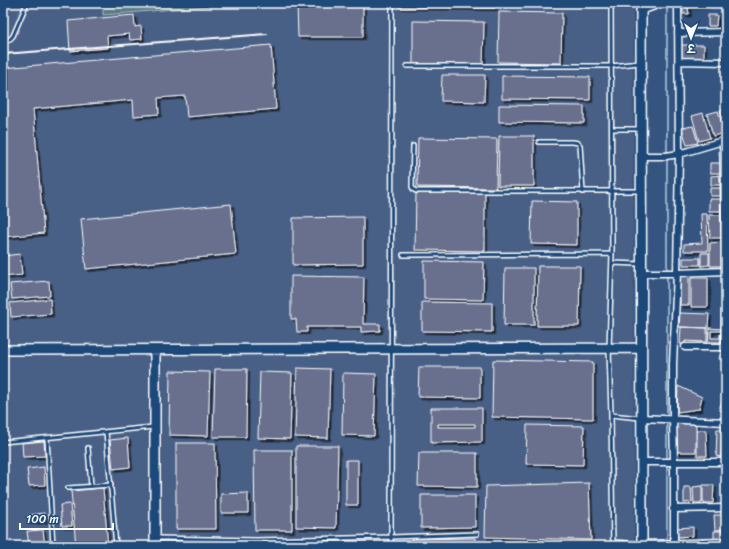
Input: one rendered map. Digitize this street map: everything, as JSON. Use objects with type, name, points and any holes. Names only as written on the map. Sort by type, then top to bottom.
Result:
[{"type":"street","points":[[663,3],[641,7],[642,545],[726,542]]},
{"type":"street","points":[[670,544],[673,509],[669,462],[669,419],[674,352],[677,273],[679,154],[678,3]]},
{"type":"street","points":[[678,33],[726,32]]},
{"type":"street","points":[[679,61],[726,62]]},
{"type":"street","points":[[642,156],[679,154],[724,140],[726,348],[685,347]]},
{"type":"street","points":[[641,268],[677,273],[726,271]]},
{"type":"street","points":[[3,350],[641,348]]},
{"type":"street","points":[[155,350],[155,542]]},
{"type":"street","points":[[641,418],[726,422]]},
{"type":"street","points":[[641,462],[726,462]]},
{"type":"street","points":[[673,509],[726,508]]},
{"type":"lane","points":[[3,42],[13,36],[27,3]]},
{"type":"lane","points":[[391,546],[392,3]]},
{"type":"lane","points":[[611,3],[612,263],[609,349],[613,544],[642,545]]},
{"type":"lane","points":[[407,66],[611,66],[641,63]]},
{"type":"lane","points":[[612,129],[641,129]]},
{"type":"lane","points":[[540,142],[573,142],[580,145],[583,192]]},
{"type":"lane","points":[[413,146],[412,187],[416,191],[641,191]]},
{"type":"lane","points":[[403,255],[612,254]]},
{"type":"lane","points":[[612,263],[641,268]]},
{"type":"lane","points":[[611,415],[641,418]]},
{"type":"lane","points":[[3,442],[155,427]]},
{"type":"lane","points":[[106,432],[116,546]]},
{"type":"lane","points":[[47,438],[53,546]]},
{"type":"lane","points":[[88,448],[91,486]]},
{"type":"lane","points":[[68,488],[111,485]]},
{"type":"lane","points":[[155,542],[477,534]]},
{"type":"lane","points":[[256,540],[256,546]]},
{"type":"shaded area","points":[[3,3],[633,3],[634,546],[3,546]]},
{"type":"green space","points":[[103,3],[246,3],[103,15]]},
{"type":"building","points":[[297,3],[363,3],[363,37],[298,37]]},
{"type":"building","points":[[399,3],[495,3],[495,8],[399,7]]},
{"type":"building","points":[[683,3],[707,3],[707,6],[688,7],[689,14],[683,14]]},
{"type":"building","points":[[499,12],[562,13],[561,63],[498,62]]},
{"type":"building","points":[[134,15],[135,27],[141,26],[142,39],[130,40],[129,34],[107,36],[108,48],[70,51],[68,21]]},
{"type":"building","points":[[708,15],[717,15],[716,26],[708,26]]},
{"type":"building","points":[[413,21],[484,22],[483,65],[413,64]]},
{"type":"building","points":[[271,45],[276,109],[187,117],[185,96],[158,98],[159,114],[134,116],[133,100],[33,109],[44,233],[3,237],[3,68]]},
{"type":"building","points":[[681,45],[704,45],[704,58],[681,58]]},
{"type":"building","points":[[442,75],[485,75],[484,102],[441,101]]},
{"type":"building","points":[[502,76],[590,77],[590,100],[502,99]]},
{"type":"building","points":[[499,105],[584,106],[584,123],[499,122]]},
{"type":"building","points":[[726,108],[726,131],[720,110]]},
{"type":"building","points":[[718,111],[725,133],[713,136],[707,114]]},
{"type":"building","points":[[703,113],[710,138],[699,141],[692,116]]},
{"type":"building","points":[[693,126],[698,143],[687,145],[682,128]]},
{"type":"building","points":[[499,136],[534,136],[534,186],[498,186]]},
{"type":"building","points":[[418,138],[497,139],[496,188],[417,187]]},
{"type":"building","points":[[710,163],[722,163],[722,173],[710,173]]},
{"type":"building","points":[[722,175],[723,185],[711,185],[711,176]]},
{"type":"building","points":[[710,188],[722,188],[722,196],[710,196]]},
{"type":"building","points":[[416,192],[485,193],[485,251],[415,250]]},
{"type":"building","points":[[709,199],[722,199],[722,211],[709,211]]},
{"type":"building","points":[[532,201],[577,202],[577,245],[531,244]]},
{"type":"building","points":[[231,204],[236,254],[86,269],[81,219]]},
{"type":"building","points":[[701,214],[707,214],[708,251],[684,251],[684,244],[702,243]]},
{"type":"building","points":[[709,215],[721,215],[722,238],[710,238]]},
{"type":"building","points":[[363,217],[363,264],[293,265],[293,218]]},
{"type":"building","points":[[723,242],[724,266],[710,266],[710,243]]},
{"type":"building","points":[[701,253],[709,253],[709,265],[701,266]]},
{"type":"building","points":[[20,254],[22,275],[3,277],[3,256]]},
{"type":"building","points":[[683,258],[700,258],[700,265],[683,265]]},
{"type":"building","points":[[424,261],[484,262],[483,300],[424,299]]},
{"type":"building","points":[[538,266],[580,266],[579,326],[537,326]]},
{"type":"building","points":[[505,268],[534,268],[534,325],[504,325]]},
{"type":"building","points":[[680,275],[689,275],[689,305],[680,305]]},
{"type":"building","points":[[291,276],[364,277],[363,324],[380,324],[380,331],[361,332],[361,327],[307,327],[307,332],[297,332],[296,319],[291,319]]},
{"type":"building","points":[[691,278],[708,278],[708,307],[691,307]]},
{"type":"building","points":[[49,281],[50,296],[12,299],[10,284]]},
{"type":"building","points":[[50,299],[51,314],[11,317],[10,303]]},
{"type":"building","points":[[422,302],[492,303],[492,332],[422,331]]},
{"type":"building","points":[[680,313],[709,314],[708,328],[679,327]]},
{"type":"building","points":[[681,327],[707,328],[707,342],[685,341],[685,344],[680,344]]},
{"type":"building","points":[[709,328],[723,329],[723,331],[711,331],[711,338],[720,338],[720,334],[723,334],[722,342],[708,342]]},
{"type":"building","points":[[721,350],[726,350],[726,362],[719,359]]},
{"type":"building","points":[[493,360],[593,362],[593,419],[492,417]]},
{"type":"building","points":[[419,367],[480,367],[480,398],[418,397]]},
{"type":"building","points":[[297,368],[330,369],[328,438],[295,437]]},
{"type":"building","points":[[215,369],[247,369],[246,437],[213,437]]},
{"type":"building","points":[[170,371],[210,372],[208,436],[169,435]]},
{"type":"building","points":[[260,372],[292,373],[290,439],[258,438]]},
{"type":"building","points":[[343,373],[376,374],[374,436],[342,435]]},
{"type":"building","points":[[678,386],[702,397],[699,409],[677,412]]},
{"type":"building","points":[[726,389],[726,412],[719,410]]},
{"type":"building","points":[[431,408],[482,408],[482,442],[431,443]],"holes":[[[438,424],[475,424],[475,427],[438,427]]]},
{"type":"building","points":[[696,422],[696,452],[676,452],[676,423]]},
{"type":"building","points":[[527,425],[584,426],[583,465],[526,464]]},
{"type":"building","points":[[717,429],[722,429],[721,457],[716,456]]},
{"type":"building","points":[[697,430],[706,430],[707,456],[697,456]]},
{"type":"building","points":[[724,432],[726,433],[726,456],[723,456]]},
{"type":"building","points":[[128,438],[130,467],[113,469],[110,440]]},
{"type":"building","points":[[44,441],[45,456],[23,457],[22,443]]},
{"type":"building","points":[[176,443],[215,443],[216,529],[176,529]]},
{"type":"building","points":[[296,446],[338,446],[336,528],[296,527]]},
{"type":"building","points":[[254,450],[292,450],[292,530],[255,530]]},
{"type":"building","points":[[419,453],[477,453],[477,487],[418,486]]},
{"type":"building","points":[[346,460],[358,460],[358,505],[346,505]]},
{"type":"building","points":[[44,467],[45,485],[29,486],[27,469]]},
{"type":"building","points":[[589,483],[591,540],[485,537],[486,486]]},
{"type":"building","points":[[703,485],[714,485],[713,503],[703,503]]},
{"type":"building","points":[[702,486],[702,503],[694,503],[693,487]]},
{"type":"building","points":[[723,486],[726,486],[726,503],[724,503]]},
{"type":"building","points":[[684,487],[691,487],[692,502],[684,503]]},
{"type":"building","points":[[103,488],[108,546],[76,546],[71,491]]},
{"type":"building","points":[[248,493],[248,513],[221,513],[221,494]]},
{"type":"building","points":[[421,495],[475,495],[475,527],[421,528]]},
{"type":"building","points":[[70,504],[72,526],[62,526],[60,505]]},
{"type":"building","points":[[44,513],[45,521],[28,522],[28,515]]},
{"type":"building","points":[[714,515],[726,515],[726,529],[715,530]]},
{"type":"building","points":[[693,527],[693,536],[676,537],[676,528]]},
{"type":"building","points":[[43,530],[45,546],[29,546],[27,531]]},
{"type":"building","points":[[714,531],[726,531],[726,540],[714,540]]},
{"type":"building","points":[[475,538],[475,546],[411,546],[411,539]]},
{"type":"waterway","points":[[667,3],[667,268]]},
{"type":"waterway","points":[[667,274],[667,543]]},
{"type":"railway","points":[[3,54],[267,34]]}]
